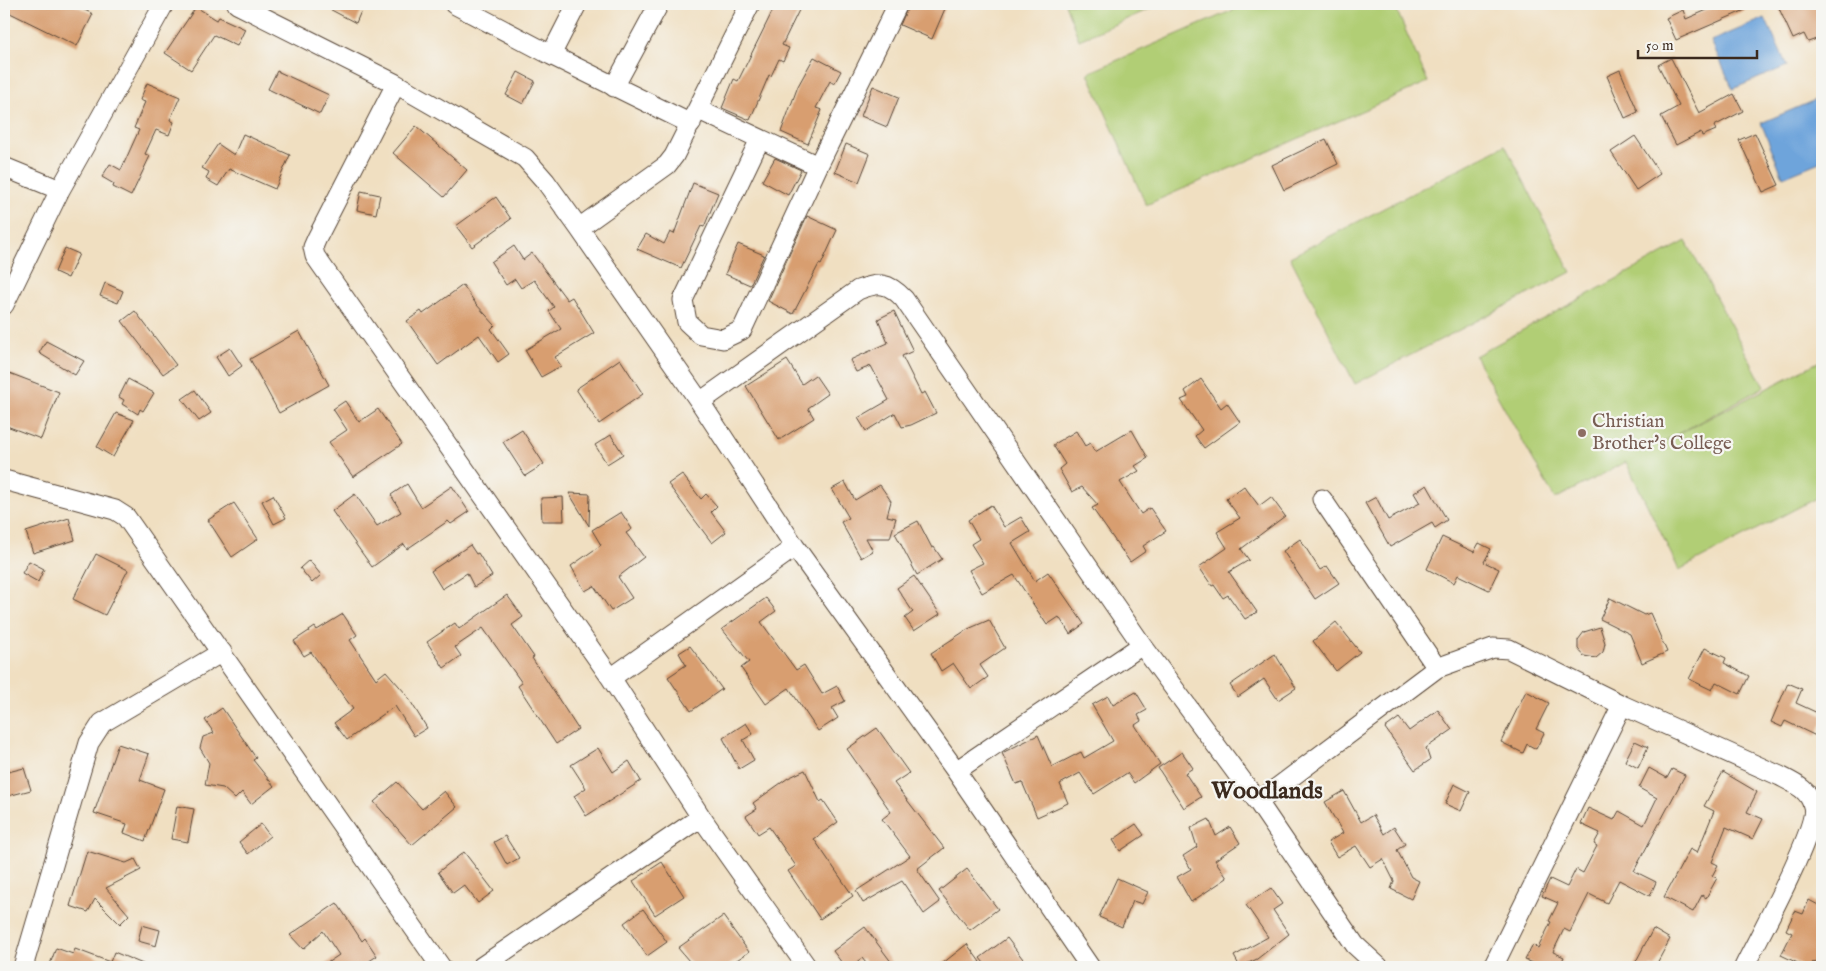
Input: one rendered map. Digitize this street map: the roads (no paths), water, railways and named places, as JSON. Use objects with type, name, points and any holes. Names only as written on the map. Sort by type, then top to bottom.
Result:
[{"type":"street","points":[[4,305],[60,190],[164,4]]},
{"type":"street","points":[[237,4],[396,84],[525,158],[546,182],[579,228],[700,402],[795,547],[956,771],[1090,967]]},
{"type":"street","points":[[454,4],[614,87],[760,139],[818,166]]},
{"type":"street","points":[[551,55],[577,4]]},
{"type":"street","points":[[614,87],[659,4]]},
{"type":"street","points":[[579,228],[667,165],[674,156],[750,4]]},
{"type":"street","points":[[760,139],[683,300],[687,322],[701,335],[723,340],[742,330],[818,166],[898,4]]},
{"type":"street","points":[[396,84],[317,238],[313,247],[315,256],[611,678],[702,817],[807,967]]},
{"type":"street","points":[[4,167],[60,190]]},
{"type":"street","points":[[700,402],[858,290],[883,284],[895,289],[915,315],[1142,645],[1258,802],[1355,945],[1379,967]]},
{"type":"street","points":[[4,480],[121,512],[222,652],[441,967]]},
{"type":"street","points":[[1322,498],[1437,668]]},
{"type":"street","points":[[611,678],[795,547]]},
{"type":"street","points":[[956,771],[1142,645]]},
{"type":"street","points":[[1258,802],[1437,668],[1493,648],[1509,649],[1622,705],[1780,776],[1801,788],[1811,800],[1814,816],[1809,833],[1744,967]]},
{"type":"street","points":[[23,967],[89,743],[102,723],[222,652]]},
{"type":"street","points":[[1493,967],[1622,705]]},
{"type":"street","points":[[481,967],[702,817]]},
{"type":"water","points":[[1765,18],[1787,66],[1733,89],[1711,41]]},
{"type":"water","points":[[1822,97],[1822,161],[1783,177],[1761,123]]},
{"type":"place","name":"Christian Brother's College","points":[[1582,433]]},
{"type":"district","name":"Woodlands","points":[[1267,791]]}]
